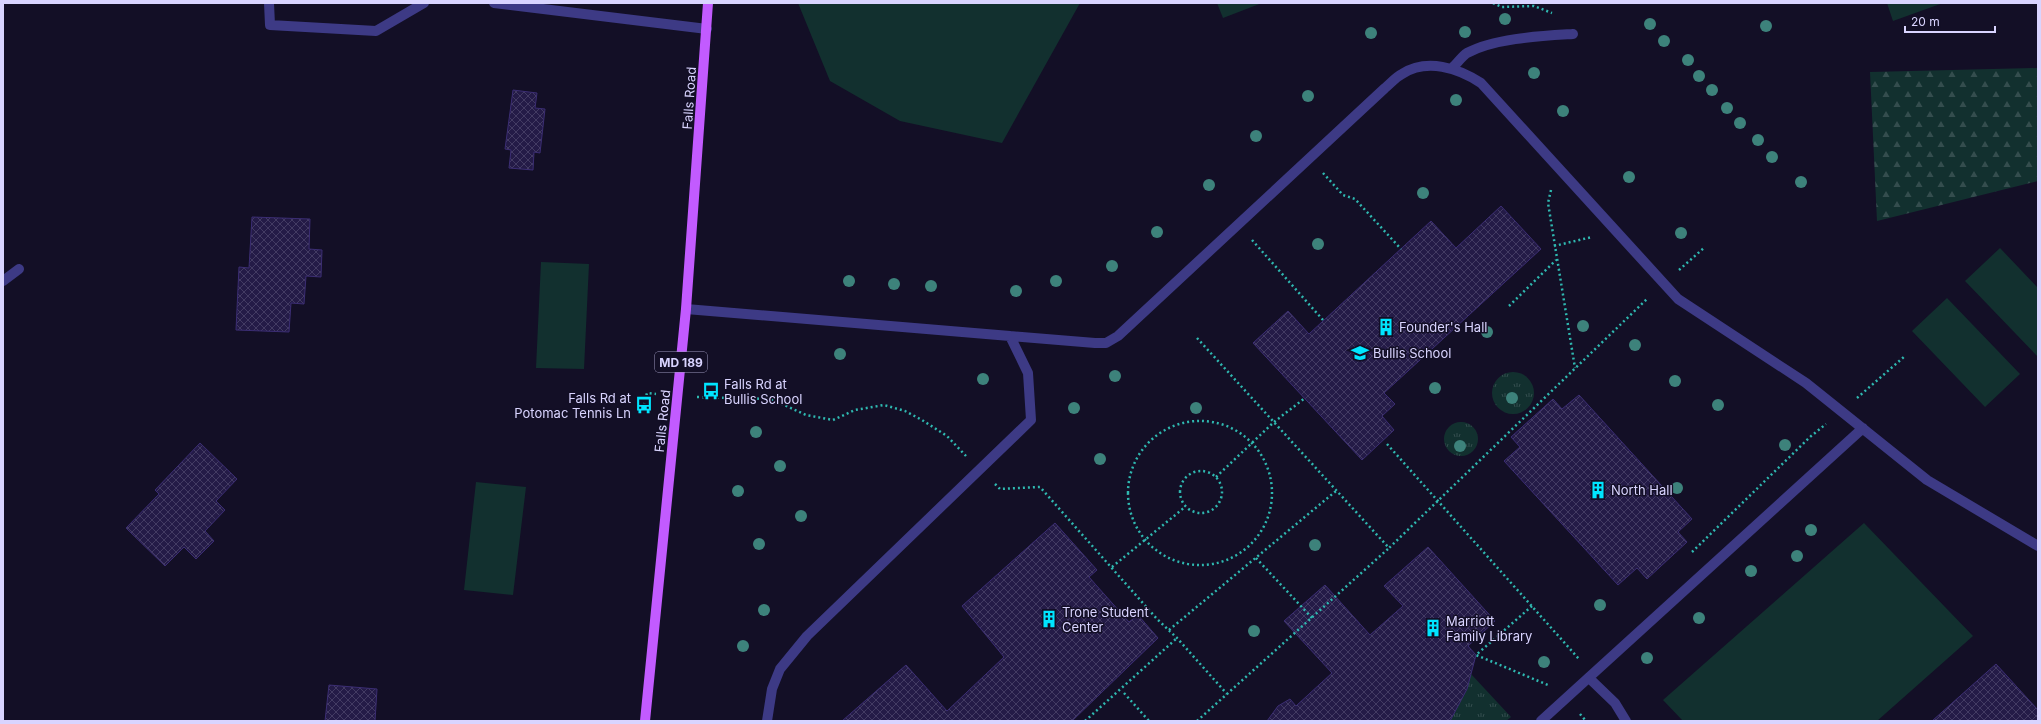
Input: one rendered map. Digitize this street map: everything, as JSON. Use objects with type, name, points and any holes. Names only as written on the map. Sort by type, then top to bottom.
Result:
[{"type":"main road","name":"Falls Road","points":[[645,721],[686,309],[708,3]]},
{"type":"street","points":[[269,3],[270,25],[376,31],[424,3]]},
{"type":"street","points":[[494,3],[707,29]]},
{"type":"street","points":[[1452,68],[1466,54],[1482,47],[1527,37],[1573,34]]},
{"type":"street","points":[[686,309],[1106,343],[1118,336],[1402,73],[1422,67],[1437,66],[1452,68],[1467,74],[1481,83],[1678,299],[1806,383],[1927,480],[2038,546]]},
{"type":"street","points":[[3,281],[19,269]]},
{"type":"street","points":[[767,721],[772,689],[780,669],[807,636],[978,469],[1032,420],[1028,373],[1010,336]]},
{"type":"street","points":[[1541,721],[1863,428]]},
{"type":"street","points":[[1589,678],[1615,703],[1626,721]]},
{"type":"path","points":[[1493,3],[1502,7],[1534,6],[1555,14]]},
{"type":"path","points":[[1309,159],[1343,195],[1355,199],[1401,249]]},
{"type":"path","points":[[1552,188],[1548,203],[1556,260],[1575,369]]},
{"type":"path","points":[[1239,225],[1323,320]]},
{"type":"path","points":[[1554,246],[1594,236]]},
{"type":"path","points":[[1509,306],[1556,260]]},
{"type":"path","points":[[1197,721],[1389,548],[1651,295]]},
{"type":"path","points":[[1197,338],[1389,548]]},
{"type":"path","points":[[644,405],[647,393],[678,397],[771,399],[806,415],[833,420],[854,410],[884,405],[905,411],[947,436],[978,469],[1000,489],[1040,487],[1157,619],[1170,630],[1227,694]]},
{"type":"path","points":[[1216,477],[1274,422],[1305,398]]},
{"type":"path","points":[[1201,420],[1226,425],[1247,437],[1263,456],[1272,479],[1273,503],[1265,527],[1250,547],[1230,560],[1206,566],[1183,564],[1162,555],[1144,540],[1132,519],[1127,497],[1130,473],[1140,452],[1156,435],[1176,424],[1201,420]]},
{"type":"path","points":[[1387,444],[1581,661],[1589,678]]},
{"type":"path","points":[[1200,471],[1207,472],[1216,477],[1222,487],[1222,494],[1217,507],[1204,514],[1197,514],[1185,507],[1181,501],[1180,487],[1187,476],[1200,471]]},
{"type":"path","points":[[1170,630],[1336,491]]},
{"type":"path","points":[[1112,567],[1185,507]]},
{"type":"path","points":[[1256,558],[1312,618]]},
{"type":"path","points":[[1532,606],[1476,655],[1554,688],[1586,721]]},
{"type":"path","points":[[1085,721],[1177,638]]},
{"type":"path","points":[[1124,692],[1149,721]]},
{"type":"green space","points":[[798,3],[1080,3],[1002,143],[900,121],[830,81]]},
{"type":"green space","points":[[1217,3],[1262,3],[1223,18]]},
{"type":"green space","points":[[1887,3],[1943,3],[1893,21]]},
{"type":"green space","points":[[2038,68],[2038,181],[1877,221],[1870,72]]},
{"type":"green space","points":[[2000,248],[2038,288],[2038,357],[1965,281]]},
{"type":"green space","points":[[541,262],[589,264],[584,369],[536,368]]},
{"type":"green space","points":[[1947,298],[2020,374],[1985,407],[1912,331]]},
{"type":"green space","points":[[1509,372],[1517,372],[1525,375],[1531,381],[1534,393],[1531,405],[1525,411],[1517,414],[1509,414],[1501,411],[1495,405],[1492,397],[1492,389],[1495,381],[1501,375]]},
{"type":"green space","points":[[1458,422],[1464,422],[1468,423],[1475,429],[1478,439],[1477,446],[1471,453],[1464,456],[1458,456],[1454,455],[1447,449],[1444,442],[1444,436],[1445,432],[1451,425]]},
{"type":"green space","points":[[476,482],[526,487],[513,595],[464,590]]},
{"type":"green space","points":[[1864,523],[1973,636],[1877,721],[1683,721],[1663,700]]},
{"type":"green space","points":[[1471,674],[1511,717],[1506,721],[1450,721],[1467,689]]},
{"type":"building","points":[[513,90],[537,93],[535,108],[545,109],[540,153],[534,152],[533,170],[509,168],[511,150],[505,149]]},
{"type":"building","name":"Founder's Hall","points":[[1501,206],[1541,249],[1384,393],[1395,404],[1382,416],[1394,430],[1362,460],[1253,343],[1288,311],[1309,334],[1431,221],[1456,248]]},
{"type":"building","points":[[252,217],[310,219],[309,249],[322,250],[321,277],[306,276],[304,304],[291,303],[289,332],[236,330],[239,267],[249,268]]},
{"type":"building","name":"North Hall","points":[[1579,395],[1692,519],[1678,532],[1687,542],[1647,579],[1637,568],[1618,585],[1504,461],[1520,447],[1511,437],[1553,399],[1562,409]]},
{"type":"building","points":[[200,443],[237,479],[216,501],[225,510],[205,531],[214,541],[196,559],[184,547],[165,566],[126,528],[159,494],[155,490]]},
{"type":"building","name":"Trone Student Center","points":[[1055,523],[1097,570],[1089,577],[1129,622],[1138,615],[1158,638],[1072,721],[842,721],[906,665],[947,711],[1004,657],[962,606]]},
{"type":"building","name":"Marriott Family Library","points":[[1428,547],[1495,621],[1468,646],[1476,655],[1467,689],[1450,721],[1267,721],[1278,706],[1290,699],[1296,706],[1332,673],[1284,621],[1325,585],[1370,635],[1403,606],[1384,586]]},
{"type":"building","points":[[1996,664],[2038,710],[2038,721],[1932,721]]},
{"type":"building","points":[[329,685],[377,689],[375,721],[325,721]]},
{"type":"place","name":"Founder's Hall","points":[[1386,327]]},
{"type":"place","name":"Bullis School","points":[[1360,353]]},
{"type":"place","name":"Falls Rd at Bullis School","points":[[711,391]]},
{"type":"place","name":"Falls Rd at Potomac Tennis Ln","points":[[644,405]]},
{"type":"place","name":"North Hall","points":[[1598,490]]},
{"type":"place","name":"Trone Student Center","points":[[1049,619]]},
{"type":"place","name":"Marriott Family Library","points":[[1433,628]]}]
